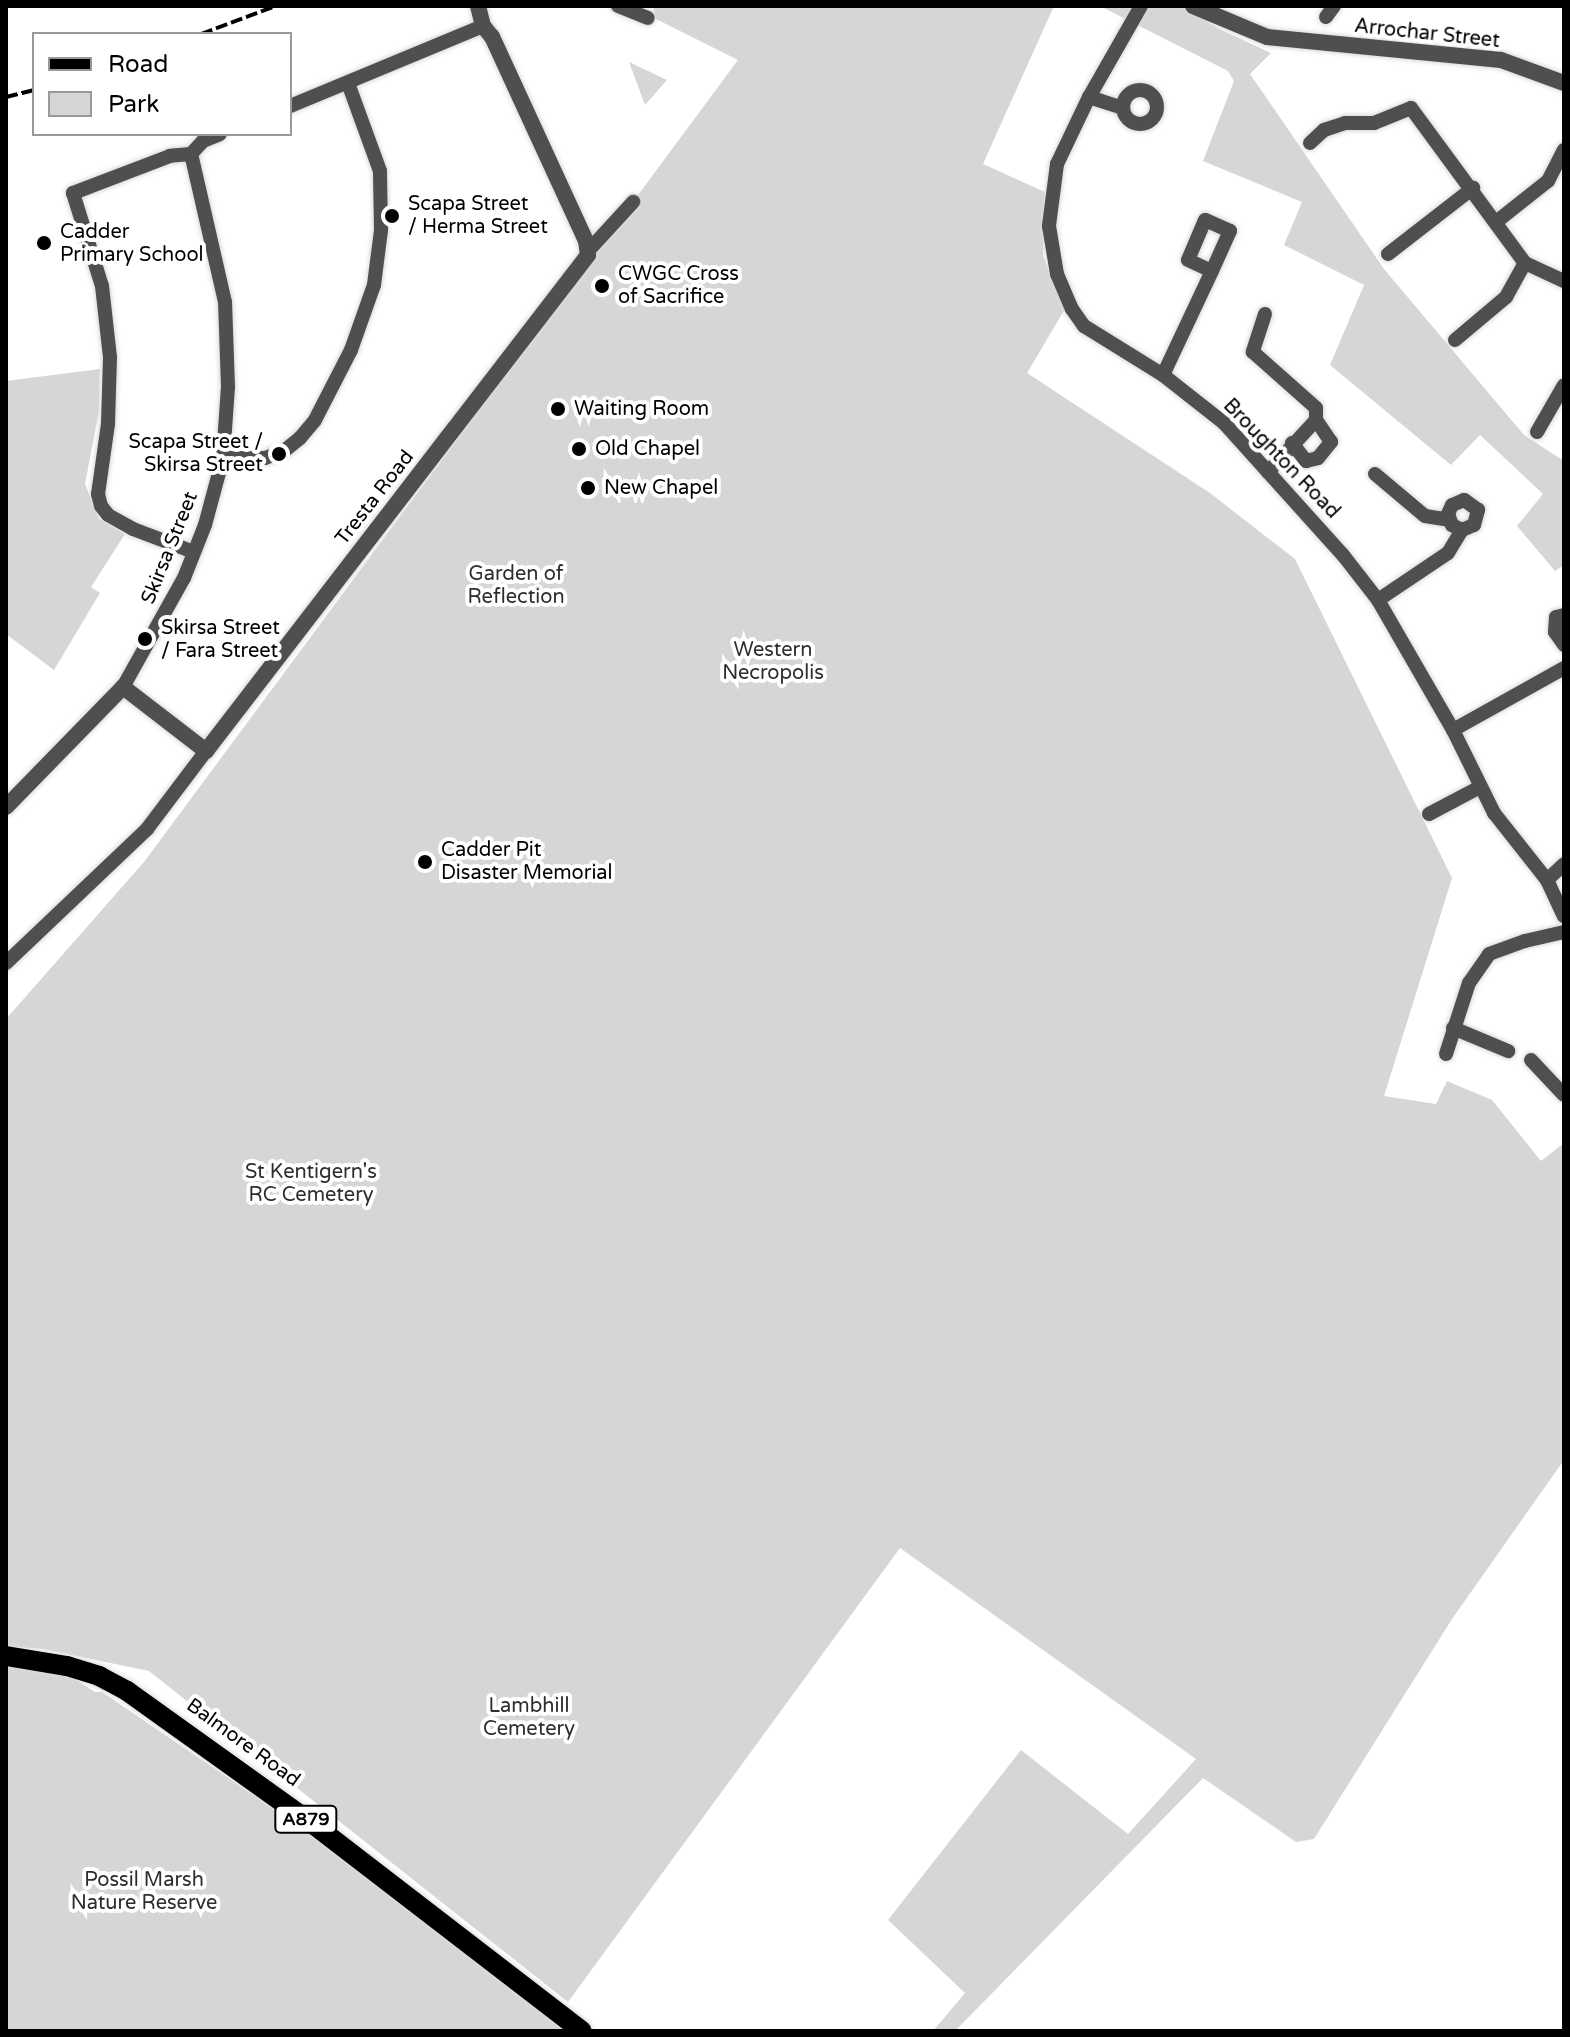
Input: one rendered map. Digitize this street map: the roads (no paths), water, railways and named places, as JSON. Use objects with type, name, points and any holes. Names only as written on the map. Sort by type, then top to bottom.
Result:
[{"type":"main road","name":"Balmore Road","points":[[6,1656],[33,1658],[78,1669],[99,1676],[138,1698],[313,1824],[582,2031]]},
{"type":"street","points":[[478,6],[483,26],[492,37],[588,251],[633,202]]},
{"type":"street","points":[[618,6],[648,18]]},
{"type":"street","name":"Broughton Road","points":[[1141,6],[1089,97],[1057,164],[1049,226],[1057,274],[1072,309],[1084,326],[1163,375],[1224,423],[1343,555],[1378,600],[1453,730],[1494,813],[1547,880],[1564,916]]},
{"type":"street","name":"Arrochar Street","points":[[1193,6],[1267,37],[1501,60],[1564,83]]},
{"type":"street","points":[[292,105],[483,26]]},
{"type":"street","points":[[223,458],[265,458],[284,451],[300,438],[315,420],[351,350],[374,285],[381,230],[380,171],[348,83]]},
{"type":"street","points":[[1089,97],[1123,108]]},
{"type":"street","points":[[1310,143],[1324,130],[1345,123],[1374,123],[1411,108],[1473,188],[1525,263],[1564,281]]},
{"type":"street","points":[[194,552],[133,529],[108,515],[101,506],[98,494],[108,424],[110,357],[102,286],[73,193],[170,156],[191,154],[203,141],[215,136]]},
{"type":"street","points":[[1496,222],[1548,181],[1564,150]]},
{"type":"street","name":"Skirsa Street","points":[[7,804],[123,687],[158,630],[194,552],[223,458],[228,387],[225,302],[191,154]]},
{"type":"street","points":[[1388,254],[1473,188]]},
{"type":"street","name":"Tresta Road","points":[[6,963],[147,829],[588,251]]},
{"type":"street","points":[[1455,340],[1506,297],[1525,263]]},
{"type":"street","points":[[1163,375],[1212,271]]},
{"type":"street","points":[[1265,314],[1253,352],[1316,408],[1316,420],[1331,442],[1318,458],[1306,461],[1292,443]]},
{"type":"street","points":[[1537,432],[1564,385]]},
{"type":"street","points":[[1268,472],[1316,420]]},
{"type":"street","points":[[1375,474],[1425,516],[1449,520],[1462,530]]},
{"type":"street","points":[[1378,600],[1448,553],[1462,530],[1477,521],[1473,504],[1464,500],[1456,502],[1449,510],[1449,520]]},
{"type":"street","points":[[1564,615],[1556,617],[1555,632],[1564,645]]},
{"type":"street","points":[[1453,730],[1564,668]]},
{"type":"street","points":[[123,687],[206,751]]},
{"type":"street","points":[[1429,814],[1480,787]]},
{"type":"street","points":[[1547,880],[1564,864]]},
{"type":"street","points":[[1446,1054],[1469,983],[1489,954],[1564,932]]},
{"type":"street","points":[[1453,1028],[1508,1051]]},
{"type":"street","points":[[1531,1060],[1562,1088]]},
{"type":"railway","points":[[206,32],[276,6]]},
{"type":"railway","points":[[6,97],[32,90]]},
{"type":"place","name":"Scapa Street / Herma Street","points":[[392,216]]},
{"type":"place","name":"Cadder Primary School","points":[[44,243]]},
{"type":"place","name":"CWGC Cross of Sacrifice","points":[[602,286]]},
{"type":"place","name":"Waiting Room","points":[[558,409]]},
{"type":"place","name":"Old Chapel","points":[[579,449]]},
{"type":"place","name":"Scapa Street / Skirsa Street","points":[[279,454]]},
{"type":"place","name":"New Chapel","points":[[588,488]]},
{"type":"place","name":"Skirsa Street / Fara Street","points":[[145,639]]},
{"type":"place","name":"Cadder Pit Disaster Memorial","points":[[425,862]]},
{"type":"park label","name":"Garden of Reflection","points":[[516,586]]},
{"type":"park label","name":"Western Necropolis","points":[[773,662]]},
{"type":"park label","name":"St Kentigern's RC Cemetery","points":[[311,1184]]},
{"type":"park label","name":"Lambhill Cemetery","points":[[529,1718]]},
{"type":"park label","name":"Possil Marsh Nature Reserve","points":[[144,1892]]}]
